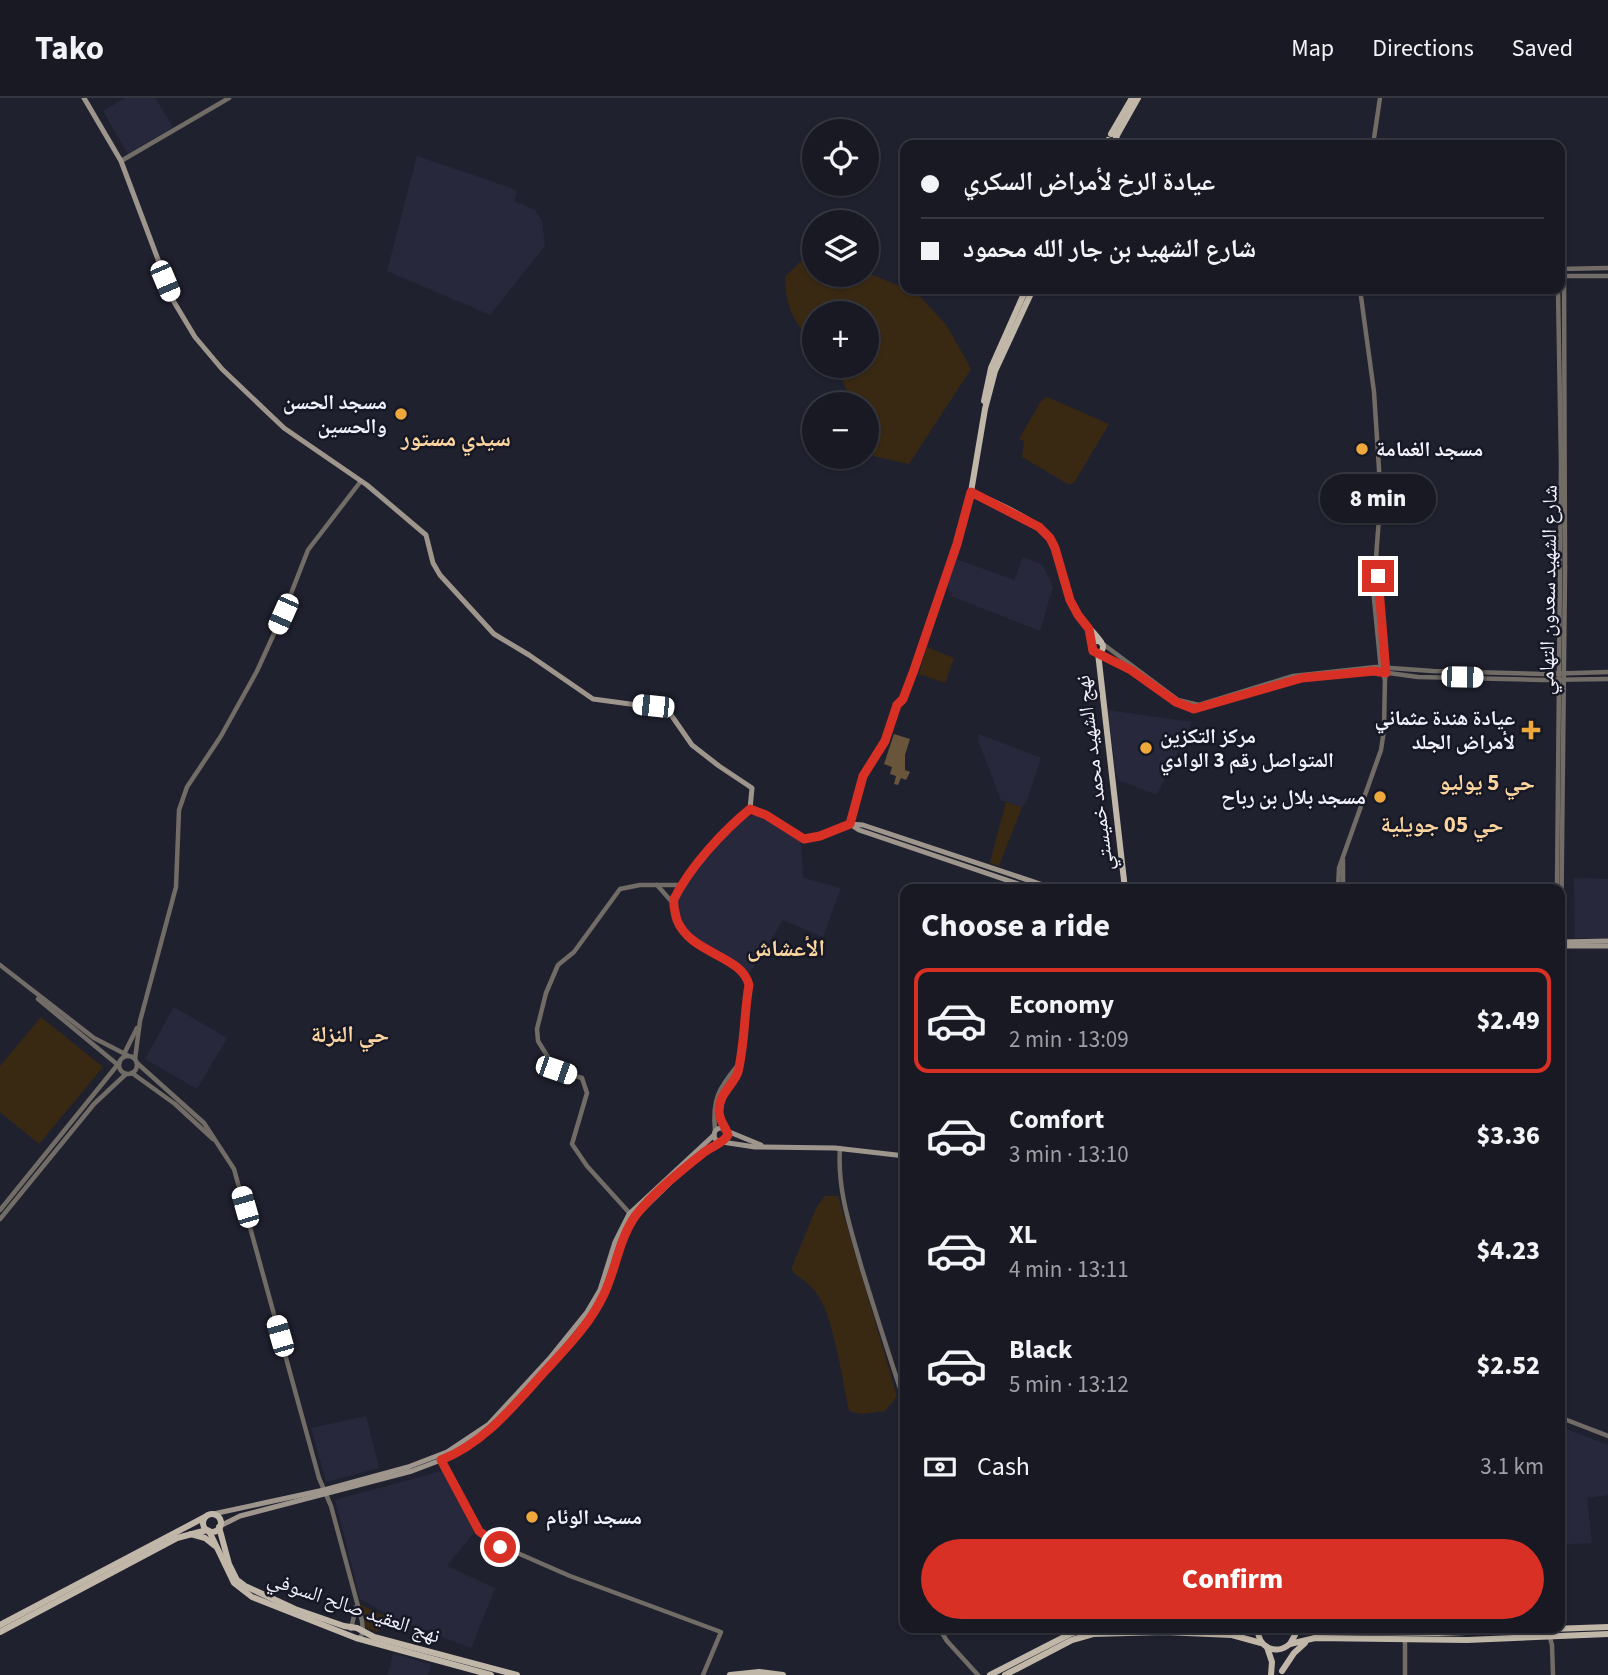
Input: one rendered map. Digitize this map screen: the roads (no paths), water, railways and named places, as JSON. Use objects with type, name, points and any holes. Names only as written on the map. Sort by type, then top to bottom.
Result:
[{"type":"main road","points":[[83,98],[121,161],[174,302],[195,337],[222,369],[269,416],[300,441],[361,481],[426,535],[437,571],[494,634],[593,699],[667,709],[692,745],[752,788],[750,809],[766,815],[804,839],[820,836],[850,824],[863,825],[900,841],[1039,884]]},
{"type":"main road","points":[[1112,140],[1132,98]]},
{"type":"main road","points":[[1113,140],[1138,98]]},
{"type":"main road","points":[[973,482],[971,475],[976,437],[989,373],[1024,294]]},
{"type":"main road","points":[[850,824],[863,776],[885,741],[897,705],[903,699],[914,670],[959,537],[971,492],[985,409],[995,371],[1031,294]]},
{"type":"main road","points":[[971,492],[1011,511],[1046,533],[1055,548],[1070,600],[1078,615],[1102,643],[1103,648],[1098,653],[1091,650],[1089,629]]},
{"type":"main road","points":[[1092,644],[1097,641],[1102,643]]},
{"type":"main road","name":"نهج الشهيد محمد خميستي","points":[[1098,653],[1124,884]]},
{"type":"main road","points":[[937,853],[1020,884]]},
{"type":"main road","points":[[1565,944],[1608,943]]},
{"type":"main road","points":[[632,1216],[683,1170],[727,1138],[725,1129]]},
{"type":"main road","points":[[0,1632],[190,1534],[215,1531],[219,1526],[240,1516],[412,1471],[476,1440],[503,1418],[583,1328],[605,1292],[632,1216],[715,1132],[725,1129],[768,1148]]},
{"type":"main road","points":[[715,1132],[721,1142]]},
{"type":"main road","points":[[721,1142],[768,1148],[840,1148],[900,1155]]},
{"type":"main road","points":[[0,1625],[205,1517],[325,1492]]},
{"type":"main road","points":[[213,1514],[219,1517],[219,1526]]},
{"type":"main road","points":[[205,1517],[204,1525],[208,1530]]},
{"type":"main road","name":"نهج العقيد صالح السوفي","points":[[219,1526],[229,1564],[237,1580],[245,1586],[295,1609],[384,1640],[493,1673]]},
{"type":"main road","name":"نهج العقيد صالح السوفي","points":[[208,1530],[229,1575],[242,1591],[356,1638],[493,1673],[517,1675]]},
{"type":"main road","points":[[190,1534],[205,1538],[219,1552]]},
{"type":"main road","points":[[1565,1631],[1608,1627]]},
{"type":"main road","points":[[990,1675],[1073,1633]]},
{"type":"main road","points":[[1005,1675],[1072,1640],[1093,1634],[1128,1633]]},
{"type":"main road","points":[[1181,1633],[1232,1636],[1276,1650],[1309,1639],[1467,1640],[1539,1633]]},
{"type":"main road","points":[[1260,1633],[1272,1662],[1271,1675]]},
{"type":"main road","points":[[1281,1673],[1295,1633]]},
{"type":"main road","points":[[1565,1633],[1608,1634]]},
{"type":"main road","points":[[1281,1673],[1294,1653],[1309,1639]]},
{"type":"main road","points":[[730,1675],[759,1672],[783,1675]]},
{"type":"street","points":[[121,161],[229,98]]},
{"type":"street","points":[[1374,140],[1380,98]]},
{"type":"street","points":[[1565,269],[1608,268]]},
{"type":"street","points":[[1565,276],[1608,276]]},
{"type":"street","points":[[1339,884],[1338,870],[1381,750],[1384,730],[1384,672],[1378,576],[1375,572],[1380,504],[1379,465],[1374,393],[1361,294]]},
{"type":"street","name":"شارع الشهيد سعدون التهامي","points":[[1557,884],[1562,677],[1558,294]]},
{"type":"street","name":"شارع الشهيد سعدون التهامي","points":[[1560,884],[1562,294]]},
{"type":"street","points":[[0,1219],[94,1104],[118,1081],[136,1070],[140,1021],[176,887],[179,810],[183,796],[221,736],[257,671],[308,550],[361,481]]},
{"type":"street","points":[[1102,643],[1178,700],[1192,705],[1301,674],[1433,671],[1608,679]]},
{"type":"street","points":[[1098,653],[1131,670],[1176,702],[1194,709],[1302,678],[1384,672]]},
{"type":"street","points":[[1562,677],[1608,672]]},
{"type":"street","points":[[673,903],[682,885],[726,829],[750,809]]},
{"type":"street","points":[[632,1216],[587,1166],[572,1144],[587,1093],[582,1078],[556,1070],[538,1041],[537,1028],[546,993],[558,965],[574,951],[618,891],[626,887],[657,884],[682,885]]},
{"type":"street","points":[[657,884],[673,903],[679,924],[690,939],[747,977],[749,985],[744,1036],[735,1078],[720,1102],[720,1118],[725,1129]]},
{"type":"street","points":[[0,965],[121,1060],[129,1074],[175,1104],[216,1142]]},
{"type":"street","points":[[30,990],[54,1013],[121,1060],[136,1061],[199,1117],[228,1157],[238,1181],[298,1402],[331,1506],[357,1606],[363,1631],[356,1638],[352,1627],[357,1606]]},
{"type":"street","points":[[0,1210],[121,1060],[140,1021]]},
{"type":"street","points":[[715,1132],[715,1101],[738,1064]]},
{"type":"street","points":[[118,1081],[130,1078],[142,1080]]},
{"type":"street","points":[[840,1148],[841,1189],[848,1222],[900,1387]]},
{"type":"street","points":[[1565,1419],[1608,1436]]},
{"type":"street","points":[[440,1458],[479,1531],[491,1541],[570,1576],[721,1632],[703,1675]]},
{"type":"street","points":[[942,1633],[978,1675]]},
{"type":"street","points":[[1457,1633],[1457,1640]]},
{"type":"street","points":[[1466,1633],[1467,1640]]},
{"type":"street","points":[[1549,1633],[1553,1675]]},
{"type":"street","points":[[1405,1640],[1405,1675]]},
{"type":"place","name":"مسجد الحسن والحسين","points":[[401,414]]},
{"type":"place","name":"مسجد الغمامة","points":[[1362,449]]},
{"type":"place","name":"عيادة هندة عثماني لأمراض الجلد","points":[[1531,730]]},
{"type":"place","name":"مركز التكزين المتواصل رقم 3 الوادي","points":[[1146,748]]},
{"type":"place","name":"مسجد بلال بن رباح","points":[[1380,797]]},
{"type":"place","name":"مسجد الوئام","points":[[532,1517]]},
{"type":"district","name":"سيدي مستور","points":[[456,438]]},
{"type":"district","name":"حي 5 يوليو","points":[[1487,782]]},
{"type":"district","name":"حي 05 جويلية","points":[[1442,824]]},
{"type":"district","name":"الأعشاش","points":[[786,948]]},
{"type":"district","name":"حي النزلة","points":[[350,1034]]}]
